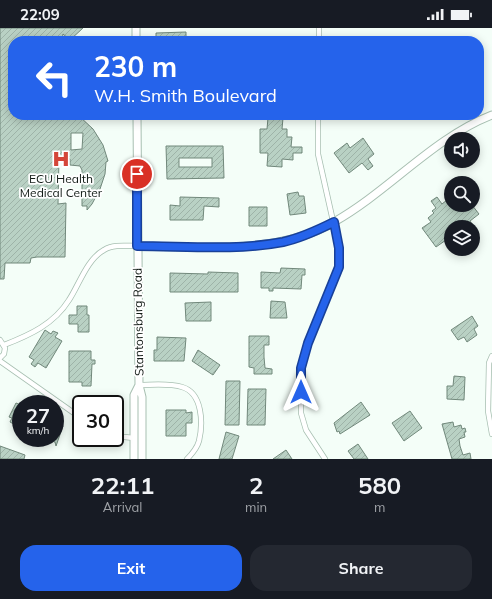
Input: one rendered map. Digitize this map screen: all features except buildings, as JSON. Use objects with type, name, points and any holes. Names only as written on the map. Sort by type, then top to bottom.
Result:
[{"type":"main road","name":"Stantonsburg Road","points":[[137,120],[139,385],[142,397],[142,459]]},
{"type":"main road","points":[[137,246],[233,246],[283,242],[319,230],[334,222],[458,131],[481,120]]},
{"type":"main road","name":"Stantonsburg Road","points":[[134,459],[134,395],[139,385]]},
{"type":"street","points":[[318,120],[318,154],[339,248],[339,267],[313,330],[301,368],[301,412],[305,427],[325,459]]},
{"type":"street","points":[[4,345],[37,332],[56,317],[68,302],[92,261],[103,250],[112,247],[137,246]]},
{"type":"street","points":[[0,340],[4,345],[4,354],[0,360],[72,412]]},
{"type":"street","points":[[492,356],[489,363],[488,411],[492,434]]},
{"type":"street","points":[[139,385],[184,387],[194,395],[200,406],[199,442],[187,459]]},
{"type":"street","points":[[124,437],[134,438]]},
{"type":"place","name":"ECU Health Medical Center","points":[[61,159]]},
{"type":"route","points":[[137,174],[137,246],[233,246],[283,242],[319,230],[334,222],[339,248],[339,267],[308,343],[301,368],[301,392]]}]
